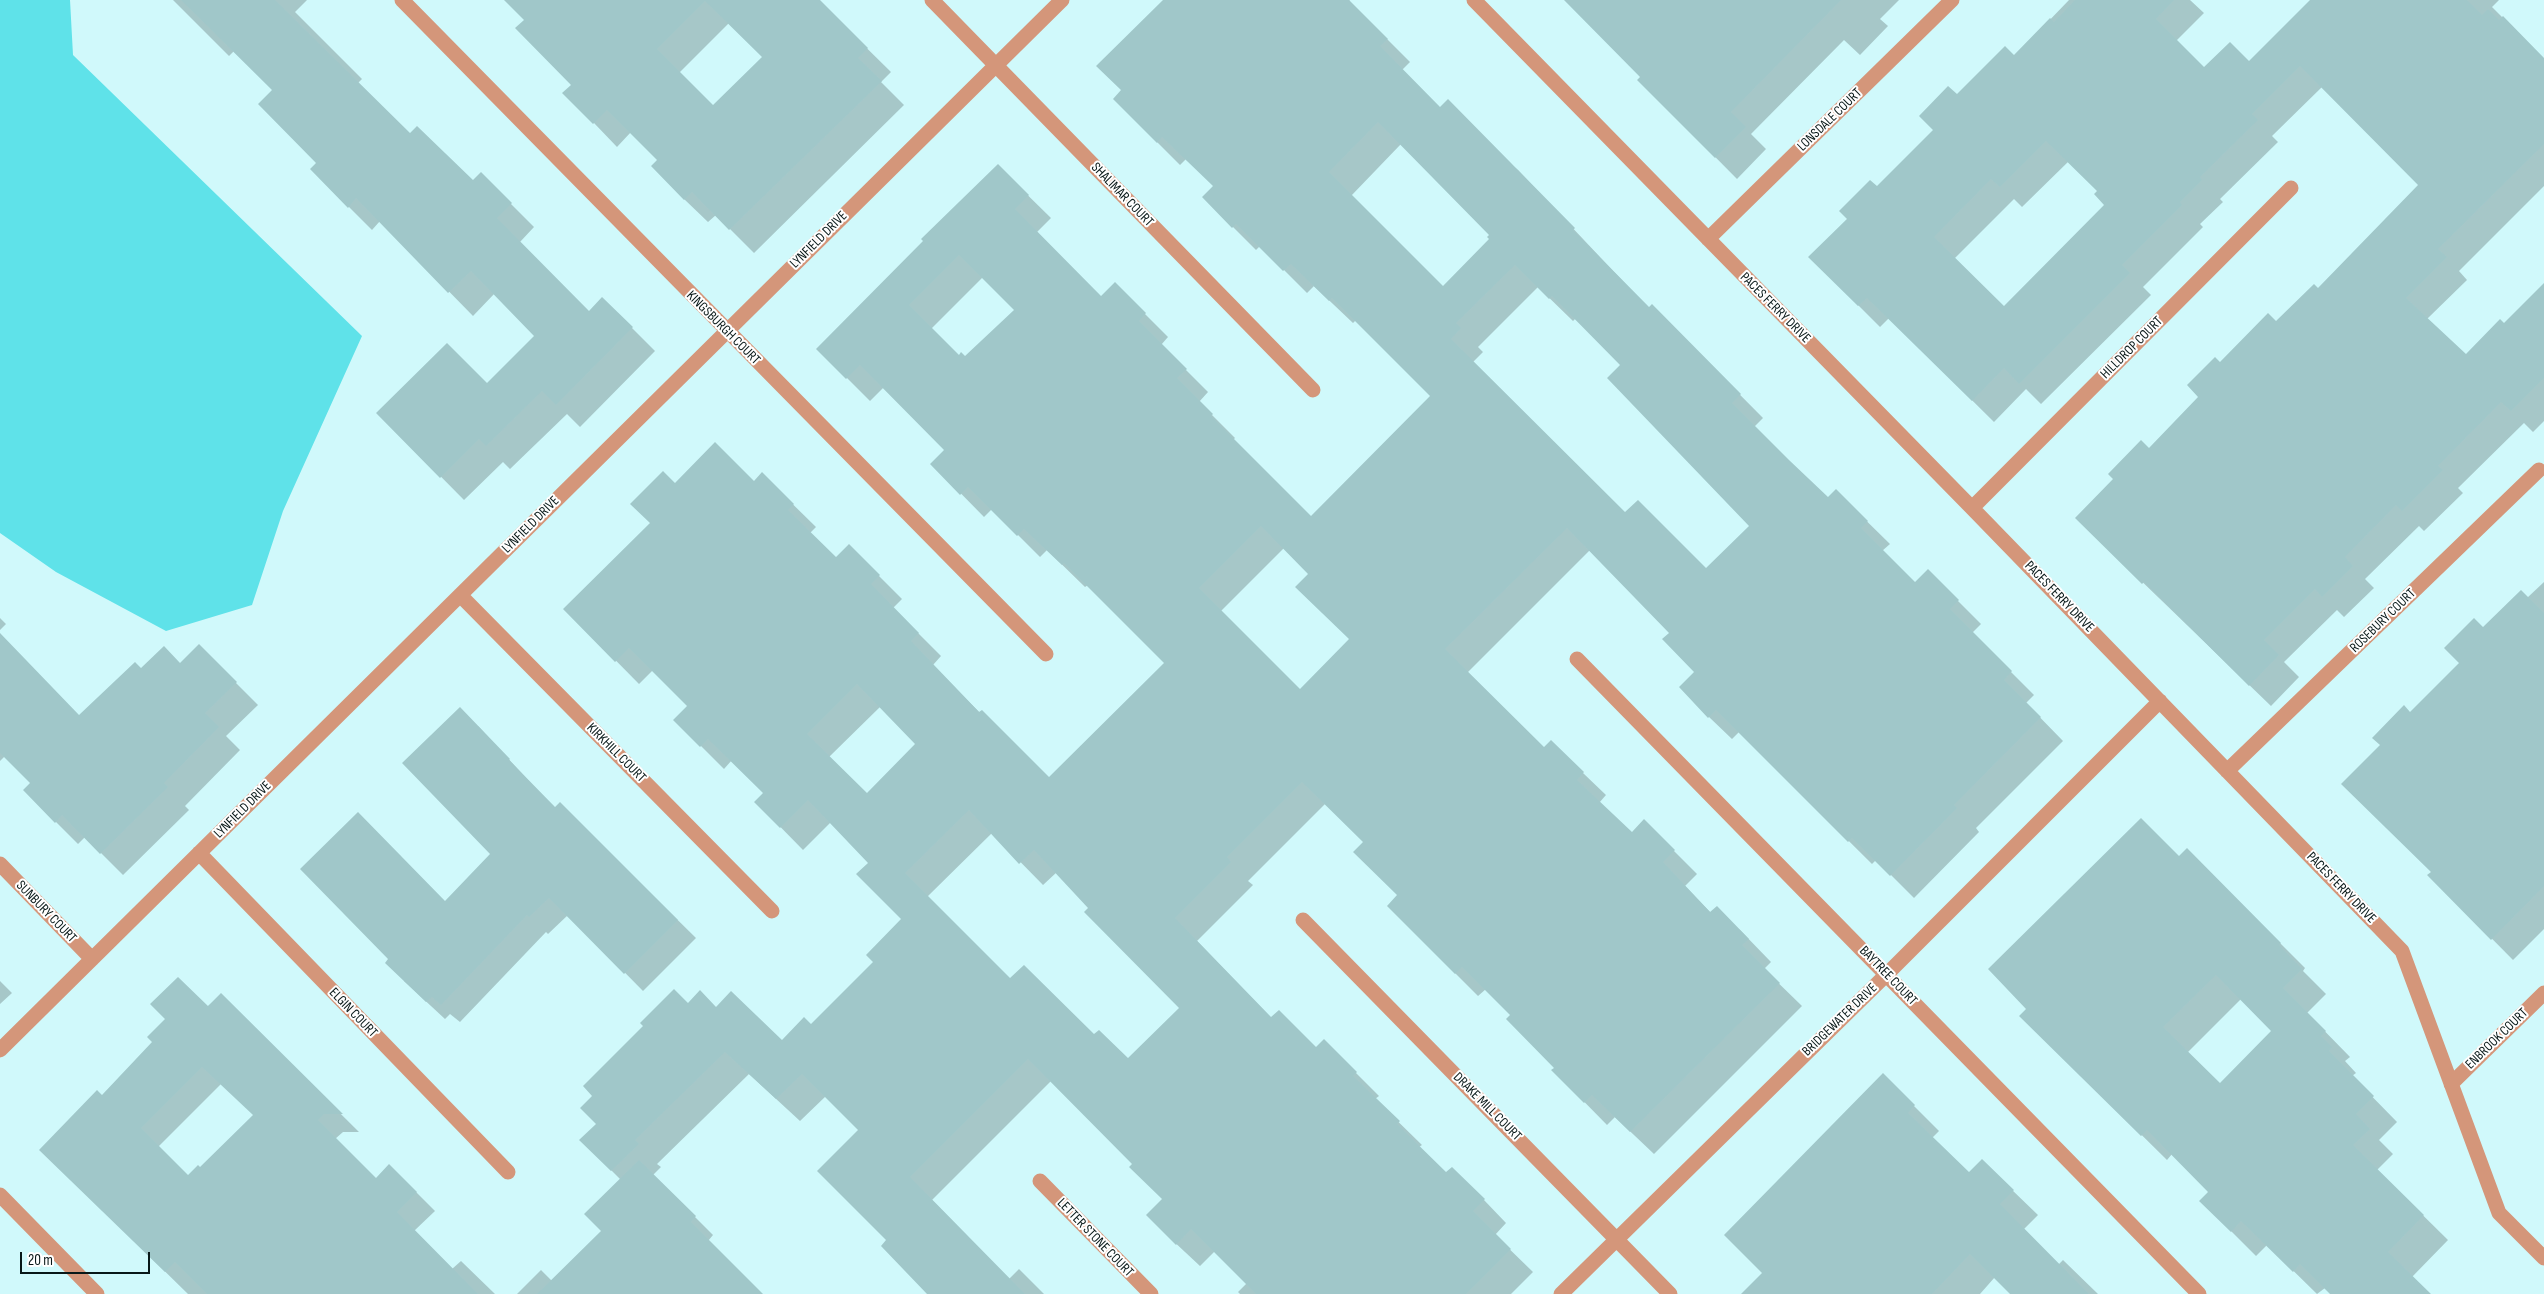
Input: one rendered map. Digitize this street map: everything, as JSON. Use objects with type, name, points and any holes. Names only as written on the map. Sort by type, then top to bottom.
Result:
[{"type":"street","name":"KINGSBURGH COURT","points":[[402,0],[726,332],[1046,654]]},
{"type":"street","name":"SHALIMAR COURT","points":[[932,0],[1313,390]]},
{"type":"street","name":"LYNFIELD DRIVE","points":[[0,1050],[1062,0]]},
{"type":"street","name":"PACES FERRY DRIVE","points":[[1474,0],[1972,508],[2402,951],[2499,1213],[2544,1258]]},
{"type":"street","name":"LONSDALE COURT","points":[[1708,239],[1952,0]]},
{"type":"street","name":"HILLDROP COURT","points":[[1972,508],[2291,188]]},
{"type":"street","name":"ROSEBURY COURT","points":[[2227,771],[2539,470]]},
{"type":"street","name":"KIRKHILL COURT","points":[[460,595],[772,911]]},
{"type":"street","name":"BAYTREE COURT","points":[[1577,659],[2199,1294]]},
{"type":"street","name":"BRIDGEWATER DRIVE","points":[[1561,1294],[1887,974],[2160,701]]},
{"type":"street","name":"ELGIN COURT","points":[[199,853],[508,1172]]},
{"type":"street","name":"SUNBURY COURT","points":[[0,864],[92,959]]},
{"type":"street","name":"DRAKE MILL COURT","points":[[1303,920],[1670,1294]]},
{"type":"street","name":"ENBROOK COURT","points":[[2450,1084],[2544,993]]},
{"type":"street","name":"LETTER STONE COURT","points":[[1040,1181],[1151,1294]]},
{"type":"street","points":[[0,1195],[97,1294]]},
{"type":"shaded area","points":[[0,0],[70,0],[73,55],[362,336],[283,511],[252,605],[166,631],[56,572],[0,533]]},
{"type":"building","points":[[181,0],[275,0],[410,133],[417,126],[473,180],[481,172],[512,203],[497,218],[589,311],[602,297],[633,327],[556,405],[542,391],[486,446],[479,439],[440,478],[376,413],[447,343],[487,383],[534,336],[471,271],[448,293],[356,198],[348,208],[310,169],[316,163],[258,104],[272,90]]},
{"type":"building","points":[[504,0],[820,0],[868,48],[858,58],[882,81],[729,230],[692,192],[684,200],[651,166],[657,160],[607,110],[593,124],[562,93],[571,85],[515,28],[524,20]],"holes":[[[705,1],[762,57],[713,105],[657,49]]]},
{"type":"building","points":[[1163,0],[1349,0],[1388,39],[1380,46],[1440,107],[1448,99],[1575,228],[1573,230],[1649,307],[1652,304],[1741,394],[1732,403],[1789,460],[1828,497],[1836,489],[1868,521],[1861,528],[1915,582],[1928,569],[1959,600],[1950,609],[2012,671],[2004,680],[2041,717],[1954,805],[1957,808],[1890,876],[1852,838],[1848,842],[1716,710],[1708,718],[1679,687],[1694,672],[1662,639],[1669,633],[1567,528],[1445,649],[1544,747],[1551,740],[1584,772],[1577,780],[1632,832],[1644,819],[1675,850],[1663,862],[1710,912],[1717,906],[1749,939],[1742,945],[1780,983],[1630,1132],[1592,1095],[1584,1103],[1551,1070],[1554,1068],[1506,1019],[1510,1015],[1462,967],[1455,974],[1387,906],[1397,895],[1353,852],[1363,842],[1302,782],[1227,857],[1231,862],[1175,918],[1271,1017],[1279,1010],[1316,1047],[1324,1039],[1357,1072],[1353,1076],[1400,1121],[1397,1124],[1446,1172],[1452,1167],[1485,1199],[1473,1211],[1511,1249],[1466,1294],[1256,1294],[1191,1229],[1176,1245],[1146,1215],[1162,1199],[1129,1167],[1132,1164],[1028,1059],[910,1177],[1025,1294],[927,1294],[881,1246],[886,1240],[817,1171],[858,1130],[802,1074],[776,1099],[725,1052],[635,1140],[639,1144],[611,1171],[579,1140],[596,1124],[580,1108],[592,1096],[583,1086],[643,1026],[640,1023],[674,989],[688,1003],[700,990],[716,1007],[731,991],[782,1040],[804,1017],[811,1024],[873,962],[866,955],[901,919],[856,874],[868,863],[808,800],[780,828],[754,802],[763,793],[708,739],[700,747],[673,720],[687,706],[629,648],[615,662],[563,609],[650,523],[630,504],[663,471],[675,483],[715,442],[754,481],[762,472],[794,504],[788,510],[836,557],[849,544],[880,575],[871,584],[919,633],[911,641],[979,712],[982,710],[1049,777],[1164,663],[1064,563],[1062,565],[1024,529],[1017,536],[968,487],[960,495],[930,464],[944,450],[860,365],[846,379],[816,349],[923,241],[921,239],[998,164],[1029,195],[1015,209],[1101,296],[1115,282],[1146,313],[1139,321],[1187,369],[1177,378],[1213,414],[1211,416],[1311,516],[1430,396],[1332,298],[1329,301],[1291,264],[1283,271],[1236,224],[1232,228],[1202,197],[1213,186],[1162,137],[1157,143],[1113,99],[1121,90],[1096,66]],"holes":[[[1378,122],[1489,235],[1487,237],[1489,239],[1443,286],[1329,172]],[[959,255],[1014,310],[965,356],[961,352],[959,355],[909,305]],[[1515,265],[1549,299],[1552,296],[1620,365],[1607,378],[1749,526],[1706,568],[1638,500],[1625,512],[1451,339],[1461,328],[1456,323]],[[1261,526],[1308,574],[1295,587],[1349,639],[1300,689],[1199,588]],[[857,684],[915,744],[867,793],[807,734]],[[969,810],[1019,864],[1034,850],[1088,908],[1084,912],[1179,1008],[1128,1058],[1099,1030],[1094,1034],[1024,965],[1010,978],[905,873]]]},
{"type":"building","points":[[1564,0],[1841,0],[1731,112],[1746,127],[1715,158],[1637,80],[1640,77]]},
{"type":"building","points":[[2075,0],[2174,0],[2156,19],[2204,67],[2230,42],[2249,61],[2310,0],[2467,0],[2482,15],[2488,9],[2499,20],[2503,16],[2544,58],[2544,144],[2438,249],[2447,257],[2406,298],[2466,354],[2500,319],[2504,323],[2544,283],[2544,378],[2511,411],[2501,402],[2438,466],[2443,470],[2402,511],[2396,505],[2345,557],[2353,566],[2322,597],[2315,589],[2264,640],[2279,655],[2249,686],[2144,582],[2142,584],[2075,518],[2113,479],[2108,474],[2141,440],[2149,448],[2198,397],[2187,385],[2215,357],[2220,362],[2268,313],[2276,321],[2314,284],[2318,288],[2418,185],[2300,66],[2252,114],[2258,120],[2200,177],[2202,180],[2180,202],[2182,205],[2122,265],[2130,273],[2019,384],[2004,368],[1972,401],[1867,298],[1858,306],[1808,257],[1847,219],[1839,211],[1870,180],[1877,186],[1933,130],[1919,116],[1948,86],[1957,94],[2005,46],[2014,55],[2050,18],[2054,22]],"holes":[[[2046,141],[2097,191],[2094,194],[2104,205],[2004,306],[1934,237],[1991,179],[2000,187]]]},
{"type":"building","points":[[2521,590],[2544,613],[2544,886],[2491,940],[2427,875],[2431,872],[2341,784],[2380,745],[2372,738],[2404,705],[2410,712],[2459,663],[2444,648],[2474,618],[2483,627]]},
{"type":"building","points":[[0,633],[79,715],[135,662],[141,668],[164,646],[180,663],[199,644],[237,682],[205,713],[219,727],[164,783],[168,787],[100,854],[62,815],[55,823],[23,790],[30,783],[0,753]]},
{"type":"building","points":[[460,707],[555,807],[560,802],[678,920],[624,974],[549,898],[529,917],[527,915],[441,1005],[432,997],[426,1002],[385,963],[388,959],[300,869],[358,812],[445,901],[490,854],[402,763]]},
{"type":"building","points":[[2141,818],[2179,856],[2187,848],[2281,943],[2279,945],[2302,969],[2283,988],[2326,1031],[2321,1036],[2332,1047],[2329,1051],[2374,1096],[2356,1114],[2370,1129],[2353,1145],[2424,1215],[2388,1252],[2431,1294],[2330,1294],[2300,1264],[2293,1272],[2241,1221],[2231,1232],[2199,1201],[2208,1192],[2147,1130],[2141,1136],[2019,1016],[2026,1009],[1988,969]],"holes":[[[2216,975],[2271,1031],[2220,1083],[2163,1027]]]},
{"type":"building","points":[[178,977],[208,1006],[221,993],[343,1114],[324,1114],[318,1120],[376,1178],[389,1164],[417,1192],[397,1212],[478,1294],[207,1294],[175,1262],[165,1272],[39,1150],[97,1090],[102,1095],[152,1042],[147,1037],[165,1019],[150,1004]],"holes":[[[202,1067],[253,1115],[200,1167],[198,1165],[188,1175],[141,1128]]]},
{"type":"building","points":[[1883,1073],[1915,1105],[1908,1113],[1969,1172],[1982,1159],[2014,1190],[2000,1204],[2089,1294],[2010,1294],[1970,1254],[1932,1294],[1741,1294],[1762,1273],[1724,1235]]},
{"type":"building","points":[[639,1160],[696,1216],[691,1222],[763,1294],[537,1294],[601,1231],[584,1214]]}]
